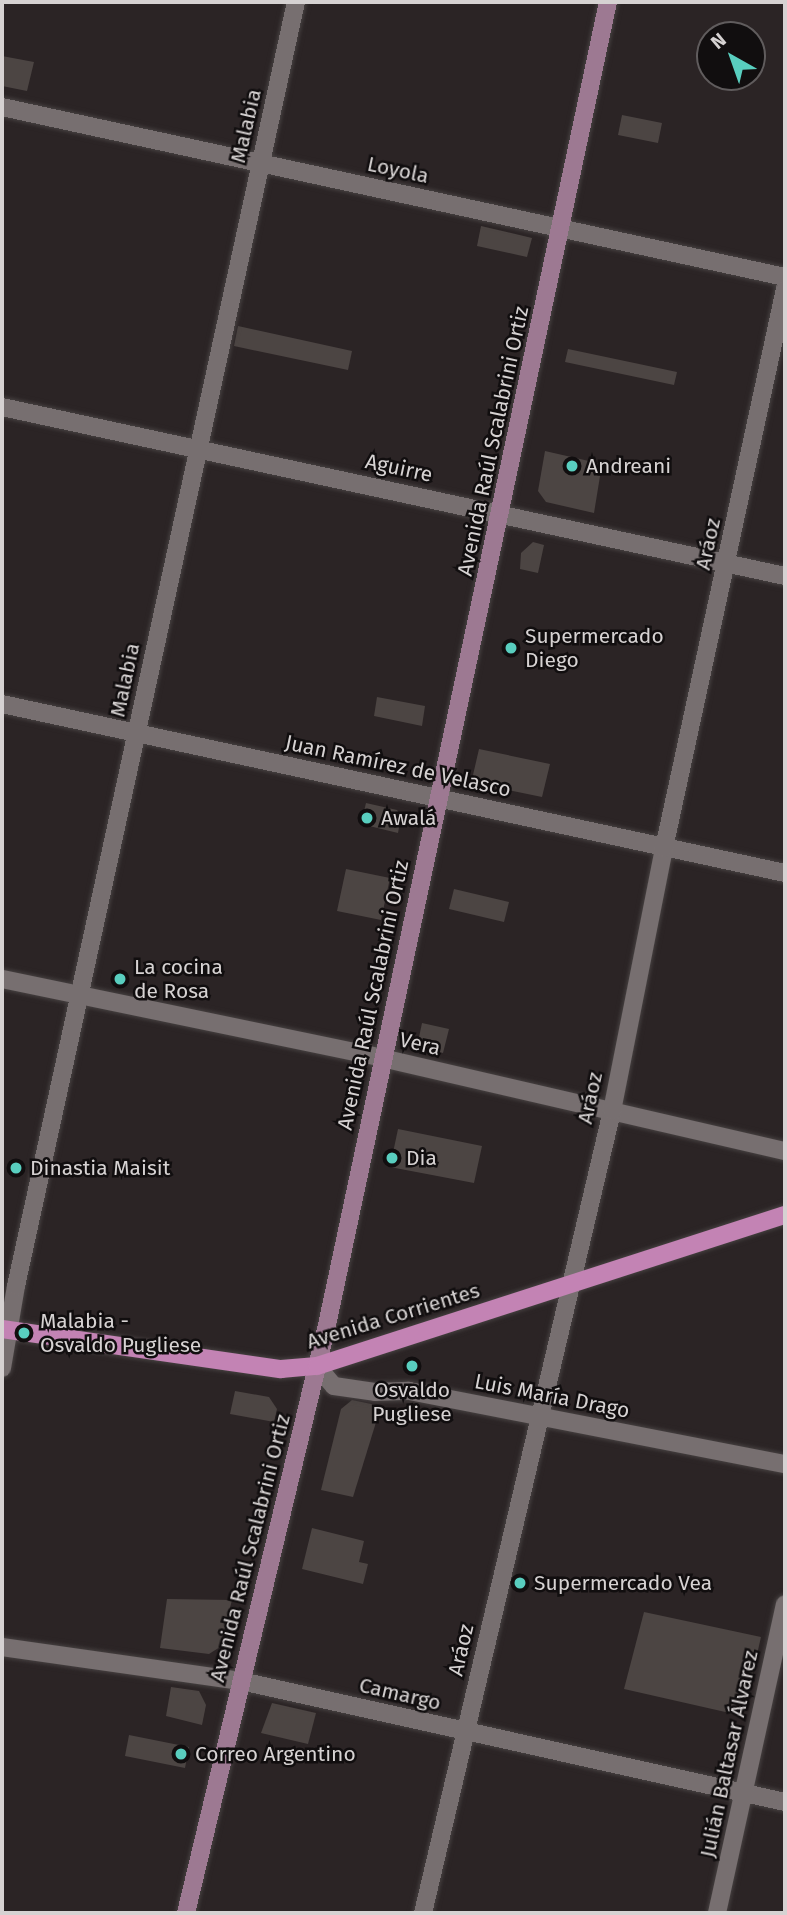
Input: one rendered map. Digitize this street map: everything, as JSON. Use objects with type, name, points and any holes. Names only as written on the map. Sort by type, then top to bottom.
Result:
[{"type":"main road","name":"Avenida Raúl Scalabrini Ortiz","points":[[186,1913],[317,1366],[502,512],[608,2]]},
{"type":"main road","name":"Avenida Corrientes","points":[[4,1329],[281,1369],[317,1366],[785,1214]]},
{"type":"street","name":"Malabia","points":[[2,1368],[4,1329],[81,995],[197,449],[296,2]]},
{"type":"street","name":"Loyola","points":[[2,107],[260,164],[562,226],[785,277]]},
{"type":"street","name":"Aráoz","points":[[423,1913],[612,1111],[664,848],[785,289]]},
{"type":"street","name":"Aguirre","points":[[2,407],[502,512],[785,576]]},
{"type":"street","name":"Juan Ramírez de Velasco","points":[[2,704],[785,873]]},
{"type":"street","name":"Vera","points":[[2,979],[382,1058],[785,1151]]},
{"type":"street","name":"Luis María Drago","points":[[317,1366],[334,1386],[375,1392],[409,1391],[785,1464]]},
{"type":"street","name":"Julián Baltasar Álvarez","points":[[717,1913],[785,1604]]},
{"type":"street","name":"Camargo","points":[[2,1647],[241,1681],[785,1802]]},
{"type":"building","points":[[2,56],[34,62],[27,91],[2,86]]},
{"type":"building","points":[[622,115],[662,123],[658,143],[618,135]]},
{"type":"building","points":[[481,226],[532,238],[527,257],[477,246]]},
{"type":"building","points":[[238,326],[352,351],[348,370],[234,346]]},
{"type":"building","points":[[568,349],[677,372],[674,385],[565,362]]},
{"type":"building","points":[[545,451],[602,464],[594,513],[546,502],[538,491]]},
{"type":"building","points":[[533,542],[544,545],[538,573],[520,569],[521,553]]},
{"type":"building","points":[[377,697],[425,706],[422,726],[374,716]]},
{"type":"building","points":[[479,749],[550,764],[542,797],[479,784],[473,775]]},
{"type":"building","points":[[366,803],[397,810],[401,816],[398,833],[361,824]]},
{"type":"building","points":[[346,869],[390,878],[381,920],[337,911]]},
{"type":"building","points":[[454,889],[509,902],[504,922],[449,909]]},
{"type":"building","points":[[422,1023],[449,1029],[443,1053],[421,1047],[418,1042]]},
{"type":"building","points":[[398,1129],[482,1146],[474,1183],[390,1167]]},
{"type":"building","points":[[235,1391],[269,1397],[277,1409],[274,1422],[230,1414]]},
{"type":"building","points":[[352,1400],[381,1406],[353,1497],[321,1490],[341,1409]]},
{"type":"building","points":[[312,1528],[364,1541],[359,1562],[368,1564],[363,1584],[302,1569]]},
{"type":"building","points":[[167,1599],[232,1600],[220,1647],[209,1654],[160,1648]]},
{"type":"building","points":[[644,1612],[761,1637],[743,1716],[624,1689]]},
{"type":"building","points":[[171,1687],[199,1691],[206,1705],[202,1725],[166,1716]]},
{"type":"building","points":[[272,1703],[316,1713],[308,1744],[261,1733]]},
{"type":"building","points":[[129,1735],[189,1747],[185,1768],[125,1756]]},
{"type":"place","name":"Andreani","points":[[572,466]]},
{"type":"place","name":"Supermercado Diego","points":[[511,648]]},
{"type":"place","name":"Awalá","points":[[367,818]]},
{"type":"place","name":"La cocina de Rosa","points":[[120,979]]},
{"type":"place","name":"Dia","points":[[392,1158]]},
{"type":"place","name":"Dinastia Maisit","points":[[16,1168]]},
{"type":"place","name":"Malabia - Osvaldo Pugliese","points":[[24,1333]]},
{"type":"place","name":"Osvaldo Pugliese","points":[[412,1366]]},
{"type":"place","name":"Supermercado Vea","points":[[520,1583]]},
{"type":"place","name":"Correo Argentino","points":[[181,1754]]}]
